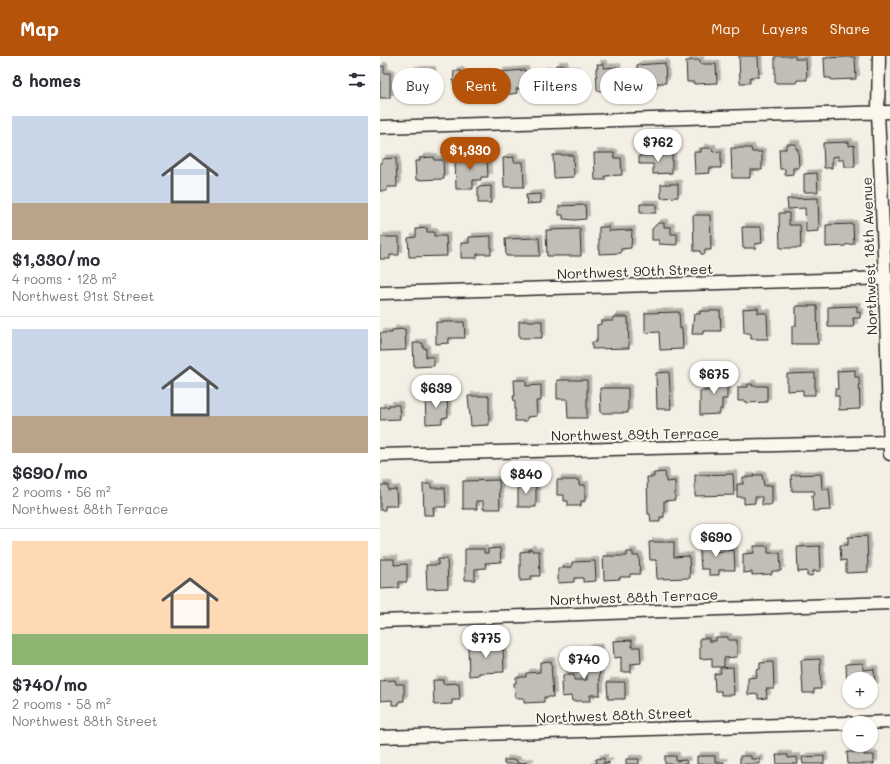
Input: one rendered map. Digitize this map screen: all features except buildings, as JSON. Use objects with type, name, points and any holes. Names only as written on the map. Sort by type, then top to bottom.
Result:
[{"type":"street","name":"Northwest 18th Avenue","points":[[879,56],[884,112],[890,446]]},
{"type":"street","points":[[380,127],[884,112]]},
{"type":"street","name":"Northwest 90th Street","points":[[380,293],[888,278]]},
{"type":"street","name":"Northwest 89th Terrace","points":[[380,455],[890,446]]},
{"type":"street","name":"Northwest 88th Terrace","points":[[380,621],[890,603]]},
{"type":"street","points":[[878,722],[890,722]]},
{"type":"street","name":"Northwest 88th Street","points":[[380,737],[842,723]]}]
